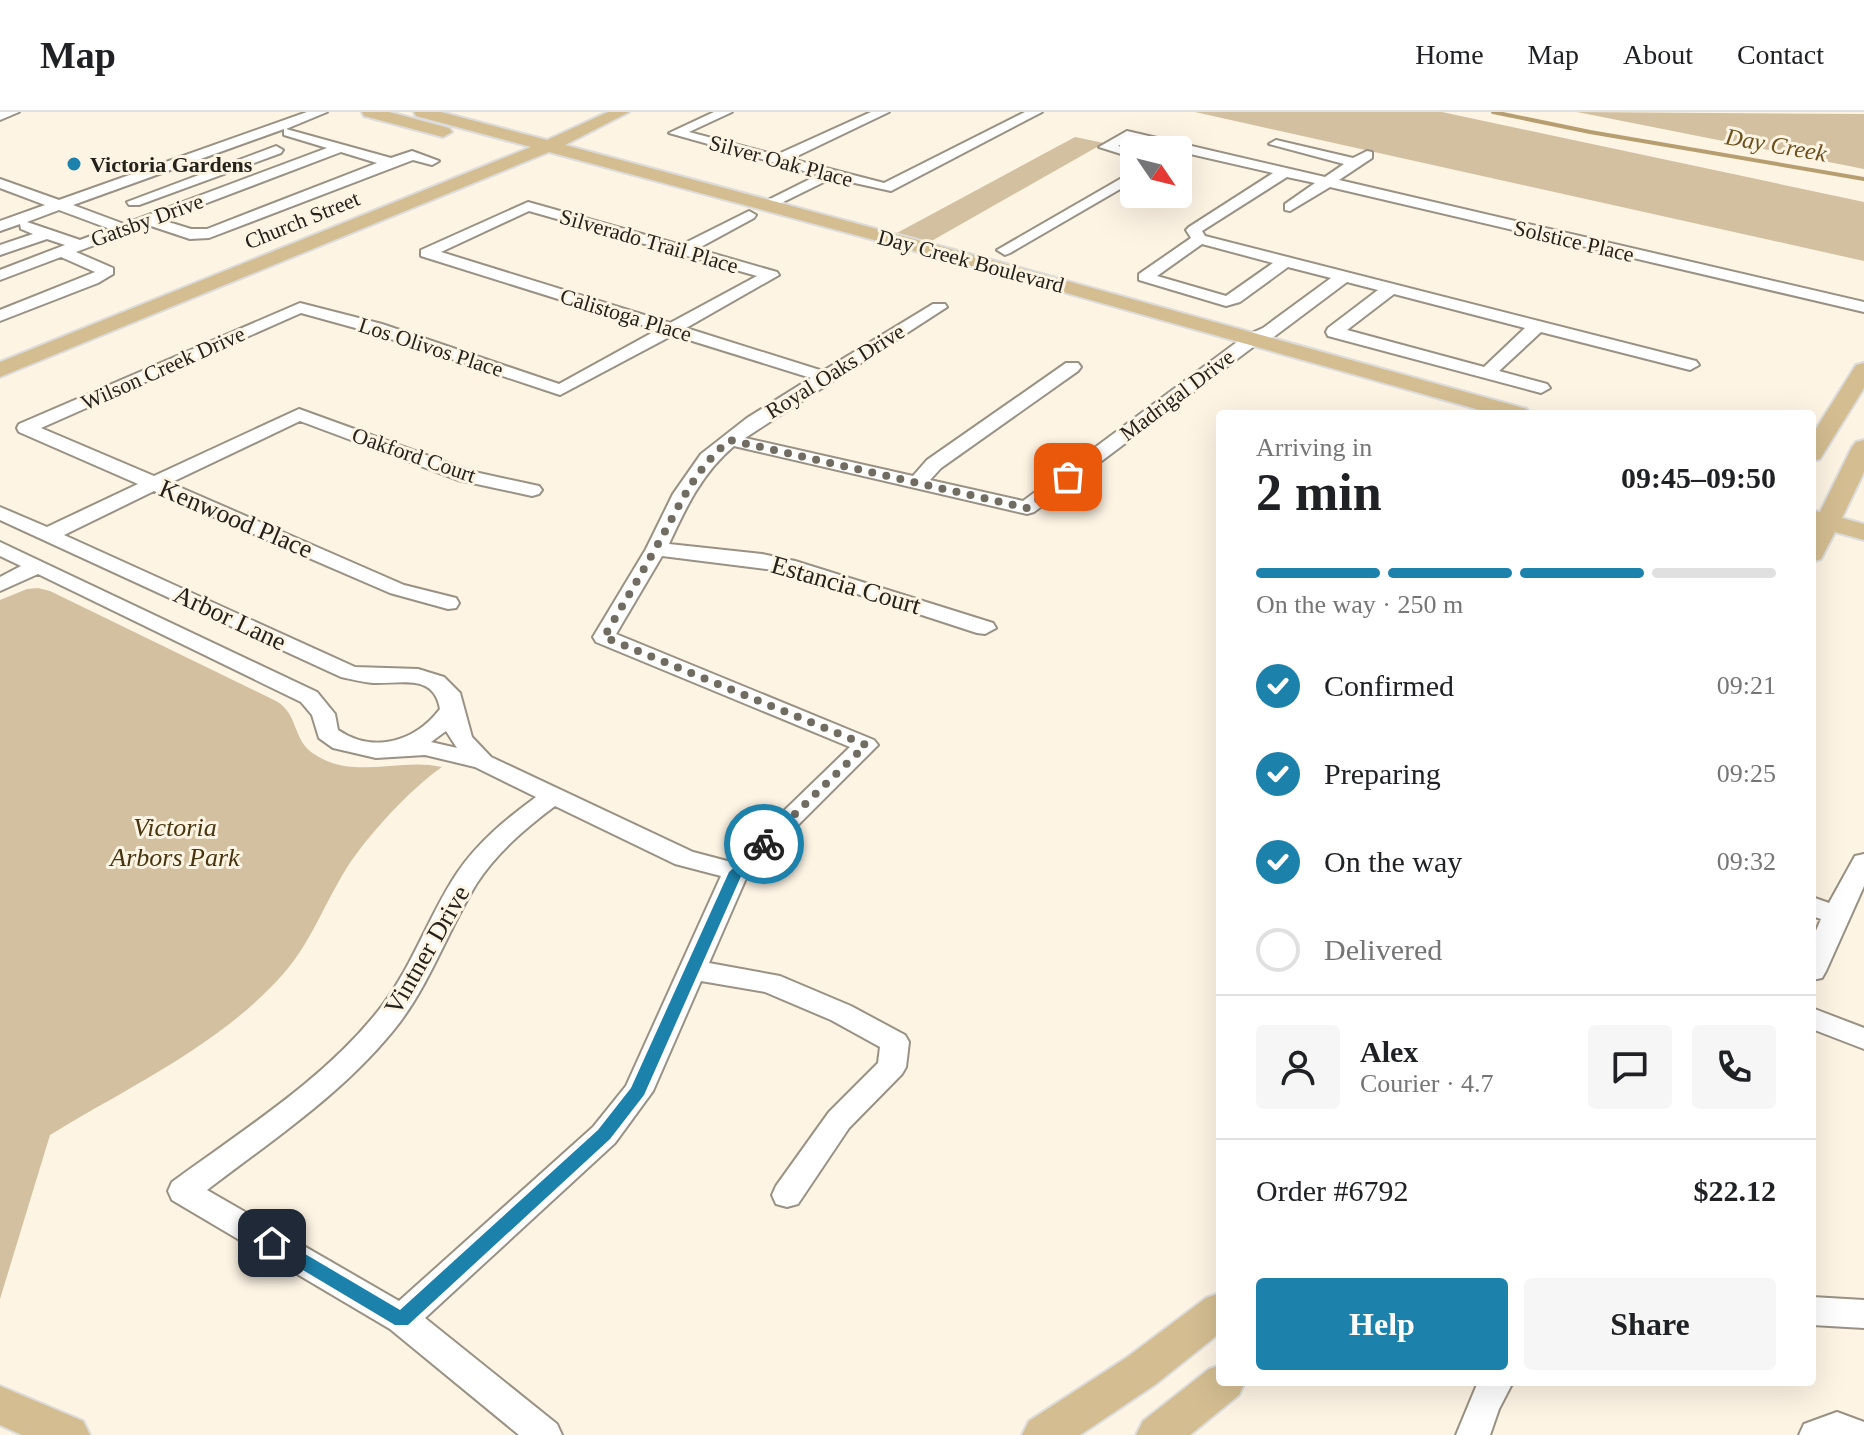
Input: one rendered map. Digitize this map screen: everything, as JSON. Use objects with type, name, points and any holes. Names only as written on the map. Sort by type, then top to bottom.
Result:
[{"type":"main road","name":"Day Creek Boulevard","points":[[370,112],[526,155],[758,210]]},
{"type":"main road","name":"Day Creek Boulevard","points":[[422,112],[1243,346],[1503,410]]},
{"type":"main road","name":"Church Street","points":[[0,370],[546,147],[621,112]]},
{"type":"main road","name":"Day Creek Boulevard","points":[[1243,346],[1442,410]]},
{"type":"main road","points":[[1816,448],[1864,370]]},
{"type":"main road","points":[[1816,534],[1821,510],[1864,447]]},
{"type":"main road","points":[[1821,510],[1864,511]]},
{"type":"main road","points":[[1821,510],[1864,532]]},
{"type":"main road","points":[[1044,1435],[1141,1371],[1216,1313]]},
{"type":"main road","points":[[1158,1435],[1219,1386]]},
{"type":"main road","points":[[0,1405],[68,1435]]},
{"type":"street","points":[[0,116],[12,112]]},
{"type":"street","points":[[0,226],[320,112]]},
{"type":"street","name":"Silver Oak Place","points":[[725,112],[676,133],[886,188],[1035,112]]},
{"type":"street","points":[[777,160],[882,112]]},
{"type":"street","points":[[289,132],[391,163]]},
{"type":"street","points":[[1245,163],[1289,136]]},
{"type":"street","name":"Solstice Place","points":[[1120,139],[1106,147],[1120,150]]},
{"type":"street","points":[[256,144],[307,160]]},
{"type":"street","points":[[1276,144],[1362,159],[1290,207]]},
{"type":"street","name":"Gatsby Drive","points":[[0,275],[340,148]]},
{"type":"street","points":[[134,202],[276,150]]},
{"type":"street","name":"Solstice Place","points":[[1192,152],[1864,307]]},
{"type":"street","points":[[148,220],[190,234],[209,233],[412,155],[432,161]]},
{"type":"street","points":[[1285,172],[1194,230],[1199,239],[1690,365]]},
{"type":"street","points":[[683,250],[830,174]]},
{"type":"street","points":[[0,183],[124,229]]},
{"type":"street","points":[[1005,250],[1120,183]]},
{"type":"street","points":[[113,195],[166,213]]},
{"type":"street","name":"Silverado Trail Place","points":[[427,253],[528,206],[771,275],[671,329]]},
{"type":"street","points":[[26,226],[79,245]]},
{"type":"street","points":[[0,250],[46,234]]},
{"type":"street","points":[[1199,239],[1145,277],[1226,301],[1234,299],[1286,261]]},
{"type":"street","points":[[0,316],[92,280],[107,271],[62,252]]},
{"type":"street","name":"Calistoga Place","points":[[427,253],[825,377]]},
{"type":"street","name":"Madrigal Drive","points":[[917,483],[1027,508],[1243,346],[1269,332],[1337,274]]},
{"type":"street","points":[[1391,288],[1334,332],[1541,388]]},
{"type":"street","name":"Royal Oaks Drive","points":[[736,872],[866,745],[604,637],[656,549],[683,494],[708,458],[753,422],[939,307]]},
{"type":"street","name":"Los Olivos Place","points":[[300,308],[376,328],[560,390],[671,329]]},
{"type":"street","name":"Wilson Creek Drive","points":[[26,428],[300,308]]},
{"type":"street","points":[[1487,373],[1537,326]]},
{"type":"street","points":[[730,440],[917,483],[934,464],[1072,367]]},
{"type":"street","name":"Oakford Court","points":[[154,484],[299,414],[465,476],[532,490]]},
{"type":"street","name":"Kenwood Place","points":[[26,428],[397,589],[448,603]]},
{"type":"street","points":[[47,535],[154,484]]},
{"type":"street","name":"Arbor Lane","points":[[0,513],[349,672],[428,678],[446,689],[451,697],[455,731],[483,762]]},
{"type":"street","name":"Arbor Lane","points":[[0,548],[309,697],[317,703],[327,733],[334,739],[362,749],[425,748],[483,762],[684,858],[736,872]]},
{"type":"street","name":"Estancia Court","points":[[656,549],[762,560],[795,567],[985,628]]},
{"type":"street","points":[[0,585],[38,566]]},
{"type":"street","name":"Arbor Lane","points":[[393,749],[433,733],[452,710]]},
{"type":"street","name":"Vintner Drive","points":[[402,1319],[183,1191],[328,1080],[382,1025],[423,965],[458,892],[499,836],[554,795]]},
{"type":"street","points":[[1816,951],[1824,910],[1864,862]]},
{"type":"street","points":[[545,1435],[402,1319],[604,1135],[638,1091],[695,970],[736,872]]},
{"type":"street","points":[[695,970],[770,983],[841,1013],[895,1042],[892,1067],[839,1120],[787,1195]]},
{"type":"street","points":[[1816,1020],[1864,1039]]},
{"type":"street","points":[[1816,1311],[1864,1314]]},
{"type":"street","points":[[1473,1435],[1483,1405],[1494,1386]]},
{"type":"street","points":[[1816,1435],[1837,1427],[1858,1435]]},
{"type":"green space","points":[[1195,112],[1442,112],[1864,202],[1864,261]]},
{"type":"green space","points":[[1577,112],[1864,114],[1864,169]]},
{"type":"green space","points":[[1075,137],[1104,143],[928,243],[895,234]]},
{"type":"green space","name":"Victoria Arbors Park","points":[[38,588],[50,591],[276,701],[289,713],[307,748],[329,762],[361,767],[442,767],[408,796],[365,842],[338,882],[295,959],[259,998],[204,1043],[50,1135],[0,1299],[0,600]]},
{"type":"waterway","name":"Day Creek","points":[[1493,112],[1590,132],[1864,179]]},
{"type":"way so far","points":[[764,844],[866,745],[604,637],[656,549],[683,494],[708,458],[730,440],[1027,508],[1068,477]]},
{"type":"place","name":"Victoria Gardens","points":[[74,164]]},
{"type":"route","points":[[272,1243],[402,1319],[604,1135],[638,1091],[695,970],[736,872],[764,844]]}]
